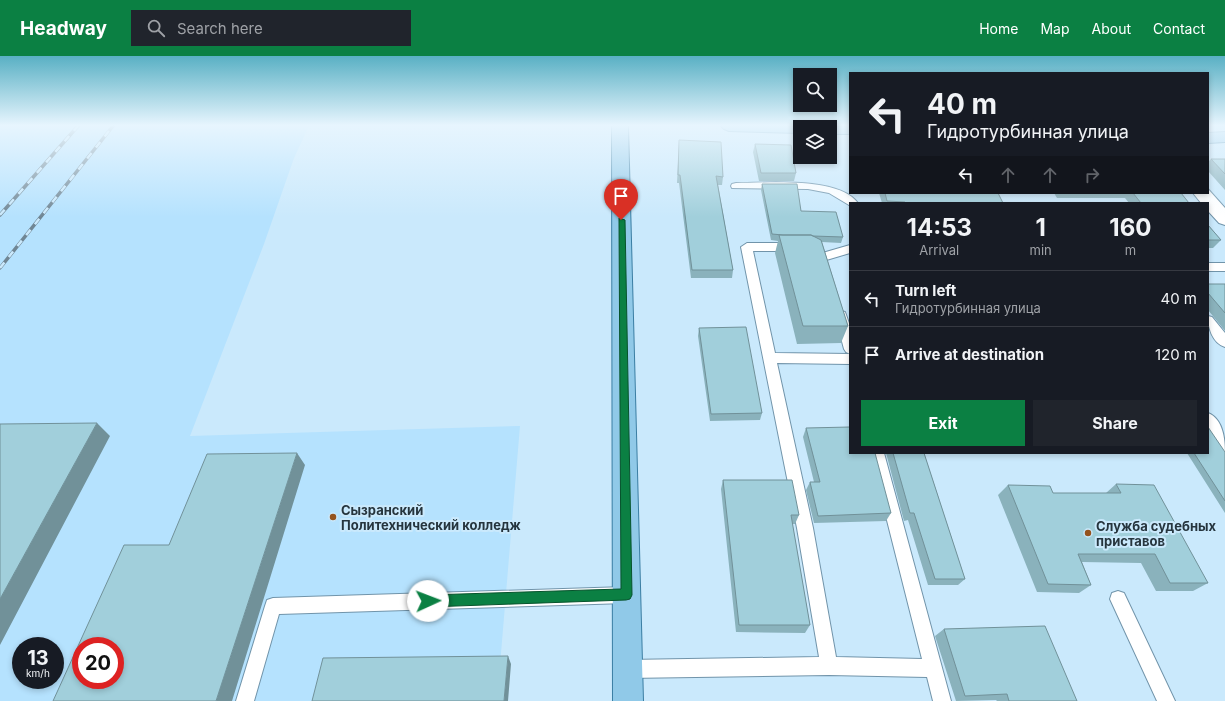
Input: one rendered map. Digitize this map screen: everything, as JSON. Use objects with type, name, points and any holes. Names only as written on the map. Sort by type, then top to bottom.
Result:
[{"type":"main road","points":[[620,156],[628,701]]},
{"type":"street","points":[[1203,194],[1225,219]]},
{"type":"lane","points":[[736,186],[808,186],[832,190],[851,202]]},
{"type":"lane","points":[[829,269],[819,252],[810,249],[747,247],[805,528],[829,666]]},
{"type":"lane","points":[[823,257],[849,249]]},
{"type":"lane","points":[[1209,267],[1225,267]]},
{"type":"lane","points":[[838,305],[849,345]]},
{"type":"lane","points":[[1209,321],[1225,342]]},
{"type":"lane","points":[[770,358],[849,359]]},
{"type":"lane","points":[[1209,421],[1225,446]]},
{"type":"lane","points":[[877,454],[942,701]]},
{"type":"lane","points":[[244,701],[273,606],[626,595]]},
{"type":"lane","points":[[1118,599],[1166,701]]},
{"type":"lane","points":[[627,669],[829,666],[934,668]]},
{"type":"shaded area","points":[[0,156],[295,156],[264,244],[190,436],[520,426],[497,701],[0,701]]},
{"type":"building","points":[[679,156],[722,156],[723,177],[716,176],[733,270],[692,270],[680,175],[678,175]]},
{"type":"building","points":[[758,156],[793,156],[793,164],[794,164],[796,173],[761,173]]},
{"type":"building","points":[[1211,159],[1225,159],[1225,174]]},
{"type":"building","points":[[762,184],[797,184],[801,211],[836,212],[843,237],[772,234]]},
{"type":"building","points":[[885,194],[998,194],[1002,202],[905,202],[887,201]]},
{"type":"building","points":[[1134,194],[1182,194],[1188,202],[1140,202]]},
{"type":"building","points":[[1209,226],[1221,240],[1209,240]]},
{"type":"building","points":[[779,235],[811,235],[821,240],[848,326],[803,326]]},
{"type":"building","points":[[1209,284],[1225,284],[1225,313],[1209,294]]},
{"type":"building","points":[[746,327],[762,413],[711,414],[699,328]]},
{"type":"building","points":[[97,423],[0,599],[0,424]]},
{"type":"building","points":[[849,427],[849,454],[875,454],[891,513],[818,516],[810,482],[820,482],[806,428]]},
{"type":"building","points":[[1209,428],[1225,452],[1225,501],[1195,454],[1209,454]]},
{"type":"building","points":[[297,453],[216,701],[53,701],[58,689],[64,689],[64,677],[72,659],[72,689],[124,689],[124,637],[82,637],[124,545],[169,545],[207,454]]},
{"type":"building","points":[[893,454],[924,454],[965,579],[935,579],[914,513],[910,513]]},
{"type":"building","points":[[723,480],[792,480],[799,515],[791,515],[810,625],[739,625]]},
{"type":"building","name":"Служба судебных приставов","points":[[1116,484],[1154,485],[1208,583],[1170,583],[1155,554],[1078,554],[1091,585],[1048,584],[1008,485],[1050,486],[1053,493],[1121,493]]},
{"type":"building","points":[[1045,626],[1077,701],[1009,701],[1007,694],[965,696],[944,629]]},
{"type":"building","points":[[508,656],[504,701],[312,701],[323,658]]},
{"type":"railway","points":[[0,215],[52,156]]},
{"type":"railway","points":[[0,268],[89,156]]},
{"type":"place","name":"Сызранский Политехнический колледж","points":[[333,517]]},
{"type":"place","name":"Служба судебных приставов","points":[[1088,533]]},
{"type":"route","points":[[428,601],[626,595],[621,220]]}]
